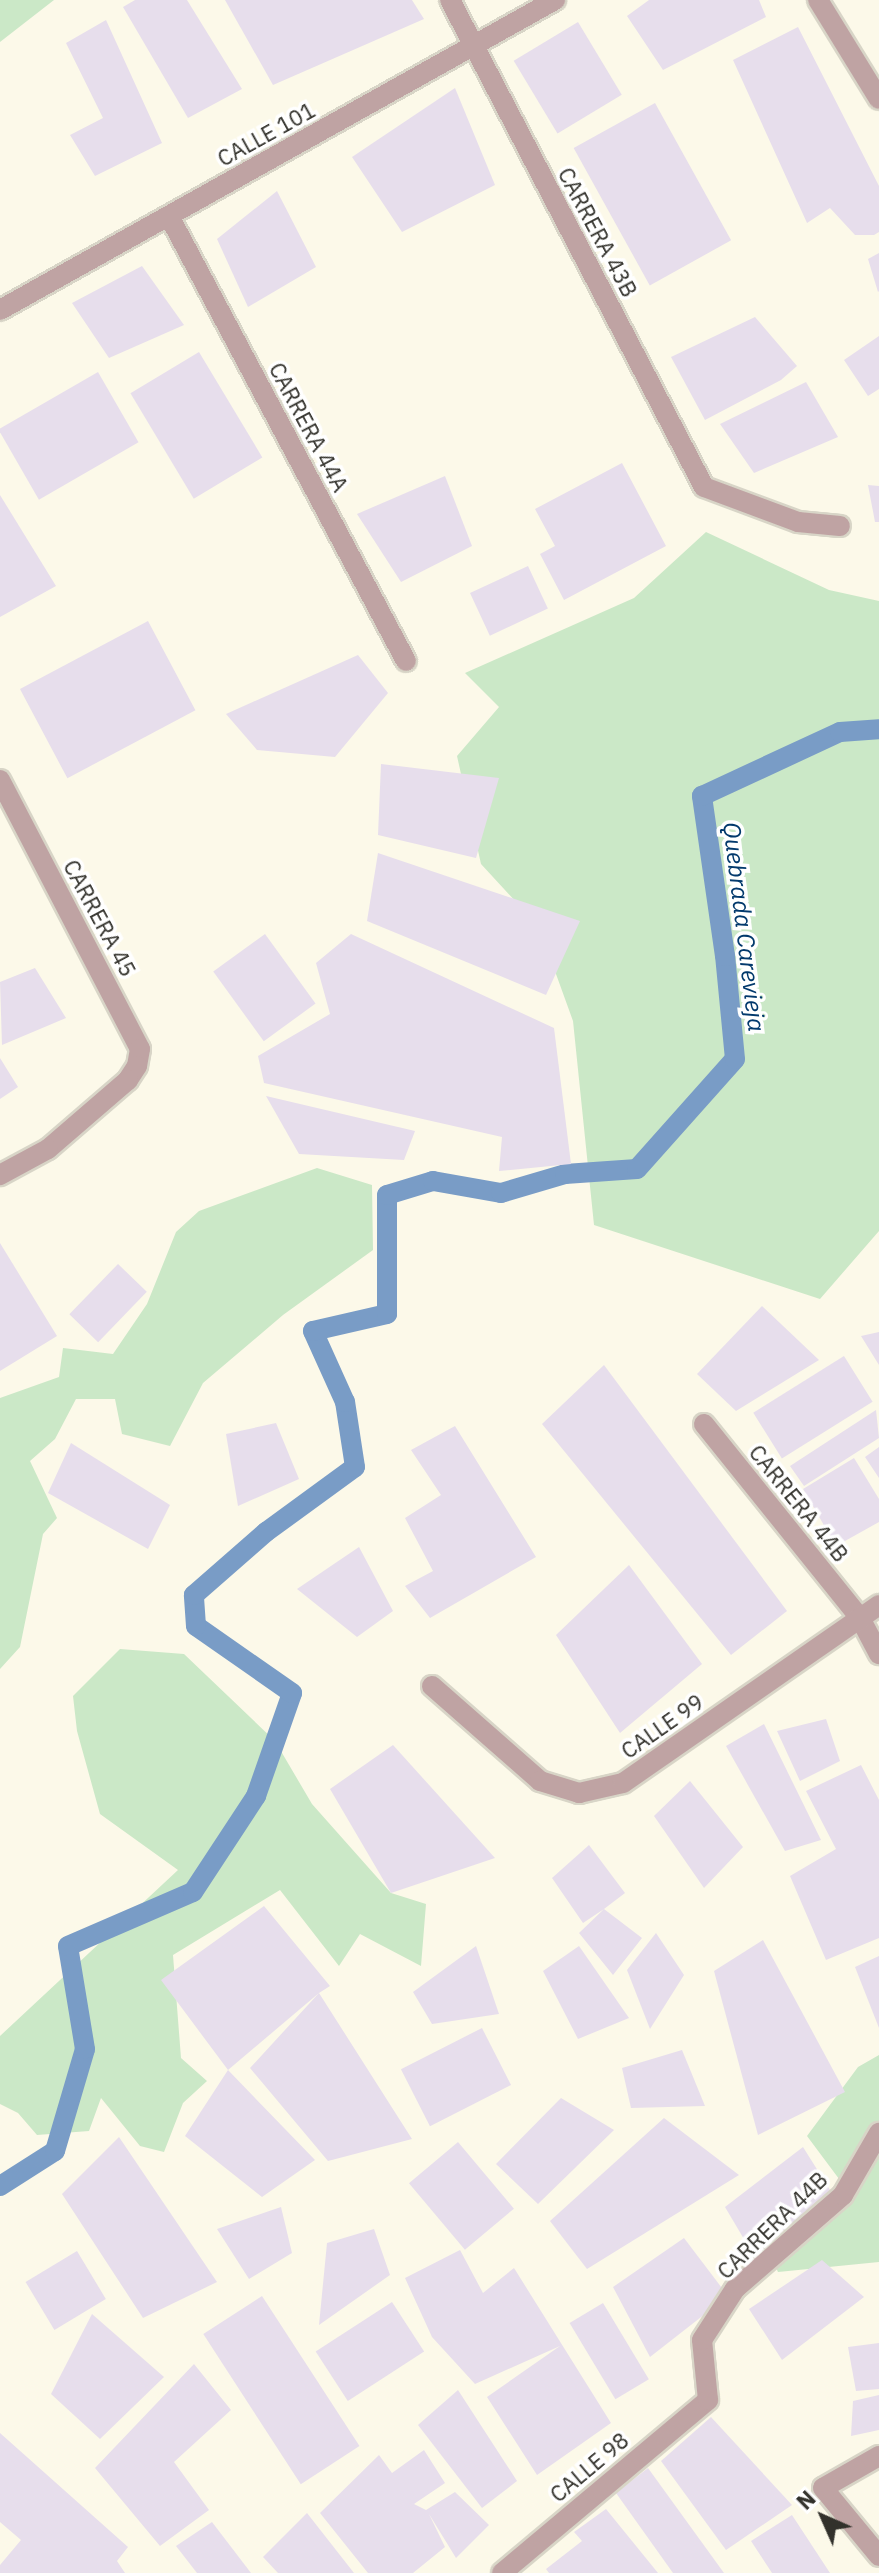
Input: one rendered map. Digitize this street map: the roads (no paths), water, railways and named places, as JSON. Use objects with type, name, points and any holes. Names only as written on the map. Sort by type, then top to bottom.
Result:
[{"type":"street","name":"CARRERA 43B","points":[[450,0],[704,487],[798,522],[840,526]]},
{"type":"street","name":"CALLE 101","points":[[0,310],[555,0]]},
{"type":"street","points":[[818,0],[879,99]]},
{"type":"street","name":"CARRERA 44A","points":[[169,216],[406,661]]},
{"type":"street","name":"CARRERA 45","points":[[0,780],[140,1049],[137,1066],[128,1080],[48,1149],[0,1175]]},
{"type":"street","name":"CARRERA 44B","points":[[704,1424],[860,1618],[879,1654]]},
{"type":"street","name":"CALLE 99","points":[[432,1686],[540,1781],[579,1793],[623,1783],[879,1605]]},
{"type":"street","name":"CARRERA 44B","points":[[708,2400],[702,2340],[735,2289],[843,2195],[879,2133]]},
{"type":"street","name":"CALLE 98","points":[[502,2573],[708,2400]]},
{"type":"street","points":[[879,2456],[823,2488],[879,2556]]},
{"type":"waterway","name":"Quebrada Carevieja","points":[[0,2186],[55,2151],[85,2049],[68,1946],[193,1892],[256,1796],[292,1693],[196,1626],[194,1595],[266,1532],[355,1467],[345,1402],[313,1331],[387,1314],[387,1195],[433,1181],[501,1193],[565,1174],[637,1169],[735,1059],[725,956],[702,796],[840,732],[879,729]]}]
